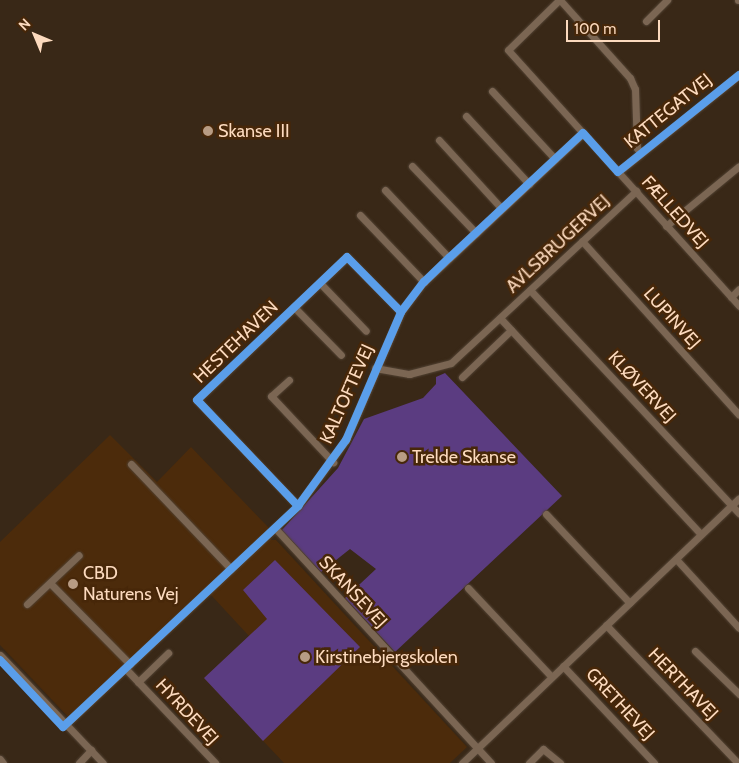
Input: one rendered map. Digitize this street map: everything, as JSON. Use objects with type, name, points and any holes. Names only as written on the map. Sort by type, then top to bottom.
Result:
[{"type":"street","name":"FÆLLEDVEJ","points":[[560,0],[508,50],[739,306]]},
{"type":"street","points":[[560,0],[630,78],[635,89],[637,148],[641,153]]},
{"type":"street","points":[[646,21],[667,0]]},
{"type":"street","name":"KATTEGATVEJ","points":[[618,172],[739,75]]},
{"type":"street","points":[[492,91],[555,159]]},
{"type":"street","points":[[466,116],[528,184]]},
{"type":"street","name":"KALTOFTEVEJ","points":[[66,724],[298,506],[333,462],[346,440],[375,368],[401,312],[424,282],[583,133]]},
{"type":"street","points":[[439,140],[502,209]]},
{"type":"street","points":[[412,166],[476,234]]},
{"type":"street","points":[[666,226],[739,166]]},
{"type":"street","points":[[386,190],[449,258]]},
{"type":"street","name":"AVLSBRUGERVEJ","points":[[375,368],[409,374],[442,368],[462,355],[636,191]]},
{"type":"street","points":[[360,216],[424,282]]},
{"type":"street","name":"LUPINVEJ","points":[[582,241],[739,414]]},
{"type":"street","name":"HESTEHAVEN","points":[[298,506],[197,400],[347,257],[401,312]]},
{"type":"street","points":[[320,283],[366,331]]},
{"type":"street","points":[[731,297],[739,289]]},
{"type":"street","name":"KLØVERVEJ","points":[[530,290],[739,513]]},
{"type":"street","points":[[294,307],[341,356]]},
{"type":"street","points":[[500,318],[701,534]]},
{"type":"street","points":[[462,377],[511,330]]},
{"type":"street","name":"KALTOFTEVEJ","points":[[289,380],[271,396],[333,462]]},
{"type":"street","points":[[131,464],[231,569]]},
{"type":"street","points":[[462,763],[739,498]]},
{"type":"street","points":[[546,514],[630,602]]},
{"type":"street","name":"SKANSEVEJ","points":[[275,528],[492,763]]},
{"type":"street","points":[[28,604],[79,555]]},
{"type":"street","points":[[676,559],[739,628]]},
{"type":"street","name":"HYRDEVEJ","points":[[50,583],[128,666],[138,682],[215,763]]},
{"type":"street","points":[[468,588],[552,676]]},
{"type":"street","name":"HERTHAVEJ","points":[[606,625],[738,763]]},
{"type":"street","points":[[695,651],[739,694]]},
{"type":"street","name":"HYRDEVEJ","points":[[138,682],[168,653]]},
{"type":"street","points":[[0,655],[103,763]]},
{"type":"street","name":"GRETHEVEJ","points":[[563,666],[654,763]]},
{"type":"street","points":[[529,763],[544,749],[560,763]]},
{"type":"street","points":[[79,763],[91,750]]},
{"type":"street","points":[[0,760],[3,763]]},
{"type":"shaded area","points":[[445,373],[562,496],[395,652],[345,598],[376,569],[350,549],[321,572],[282,530],[338,468],[364,419],[423,398],[436,384],[436,377]]},
{"type":"shaded area","points":[[110,435],[157,482],[191,447],[268,527],[271,540],[276,540],[467,747],[450,763],[284,763],[204,678],[249,636],[211,595],[74,723],[0,645],[0,542]]},
{"type":"shaded area","points":[[275,560],[360,647],[263,741],[204,678],[267,619],[243,590]]},
{"type":"cycle path","points":[[0,660],[63,727],[298,506],[346,440],[401,312],[424,282],[583,133],[618,172],[739,75]]},
{"type":"cycle path","points":[[298,506],[197,400],[347,257],[401,312]]},
{"type":"place","name":"Skanse III","points":[[208,131]]},
{"type":"place","name":"Trelde Skanse","points":[[402,457]]},
{"type":"place","name":"CBD Naturens Vej","points":[[73,584]]},
{"type":"place","name":"Kirstinebjergskolen","points":[[305,657]]}]
